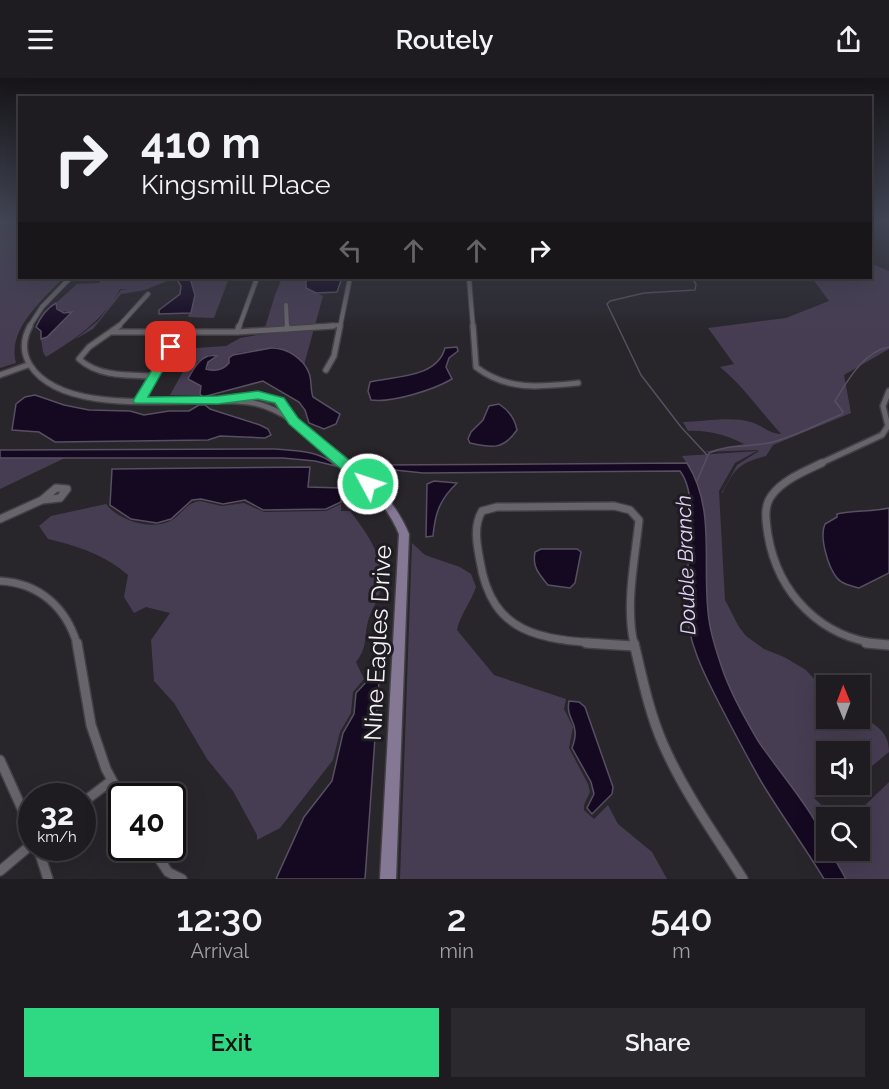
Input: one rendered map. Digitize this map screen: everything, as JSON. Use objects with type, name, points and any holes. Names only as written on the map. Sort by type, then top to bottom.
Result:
[{"type":"street","points":[[0,375],[28,365],[24,342],[29,326],[69,279]]},
{"type":"street","points":[[237,332],[257,279]]},
{"type":"street","points":[[326,370],[334,356],[350,279]]},
{"type":"street","points":[[469,279],[476,367],[494,380],[509,386],[578,384]]},
{"type":"street","points":[[148,294],[139,301],[120,326],[81,354],[80,361],[105,371],[153,376]]},
{"type":"street","points":[[286,305],[287,329]]},
{"type":"street","points":[[112,332],[237,332],[340,325]]},
{"type":"street","points":[[139,401],[180,333]]},
{"type":"street","name":"Nine Eagles Drive","points":[[28,365],[44,382],[69,393],[102,400],[218,400],[258,395],[279,400],[294,421]]},
{"type":"street","points":[[889,391],[883,406],[888,426],[882,435],[784,484],[770,498],[765,511],[775,570],[788,592],[801,607],[832,630],[861,641],[889,645]]},
{"type":"street","name":"Nine Eagles Drive","points":[[244,397],[268,401],[284,409],[294,421]]},
{"type":"street","name":"Nine Eagles Drive","points":[[218,400],[256,404],[280,411],[386,500],[398,516],[404,534],[388,879]]},
{"type":"street","points":[[0,519],[42,500]]},
{"type":"street","points":[[633,646],[546,639],[528,633],[509,621],[488,597],[479,570],[477,526],[482,511],[497,507],[614,506],[626,508],[639,520],[631,596],[633,646],[647,702],[663,745],[686,789],[743,879]]},
{"type":"street","points":[[0,581],[12,581],[33,588],[56,602],[71,623],[78,649],[88,714],[111,782],[96,793]]},
{"type":"street","points":[[0,760],[18,800]]},
{"type":"street","points":[[0,871],[18,856]]},
{"type":"street","points":[[42,861],[48,879]]},
{"type":"street","points":[[159,861],[167,876],[182,879]]},
{"type":"shaded area","points":[[0,258],[18,258],[18,279],[62,279],[28,316],[21,327],[15,351],[16,363],[0,368]]},
{"type":"shaded area","points":[[872,264],[889,271],[889,349],[844,375],[851,413],[773,445],[766,456],[749,461],[738,468],[722,494],[722,492],[737,465],[759,451],[704,452],[744,444],[717,434],[688,431],[683,422],[743,420],[755,423],[773,433],[781,434],[720,367],[734,364],[708,328],[786,318],[829,301],[813,279],[872,279]]},
{"type":"shaded area","points":[[101,279],[172,279],[145,290],[121,294],[93,329],[74,340],[98,321],[121,290],[129,289],[120,289],[97,320],[46,357],[41,339],[47,337],[72,313],[61,310],[56,303],[77,284],[99,283]]},
{"type":"shaded area","points":[[177,279],[190,279],[195,295],[191,313],[159,314],[159,310],[180,294],[181,286]]},
{"type":"shaded area","points":[[189,279],[229,279],[214,318],[188,317],[195,295]]},
{"type":"shaded area","points":[[282,279],[306,279],[306,288],[323,296],[304,365],[295,355],[277,347],[237,353],[223,370],[208,370],[207,364],[212,354],[198,361],[188,378],[201,386],[201,395],[170,395],[196,348],[226,346],[240,338],[263,334]]},
{"type":"shaded area","points":[[306,279],[342,279],[337,292],[316,293],[306,288]]},
{"type":"shaded area","points":[[56,303],[57,309],[64,313],[72,312],[47,337],[41,339],[41,331],[36,327],[44,314]]},
{"type":"shaded area","points":[[457,347],[458,351],[449,358],[446,367],[452,379],[412,395],[390,400],[371,400],[368,391],[370,382],[403,377],[424,370],[441,358],[445,348]]},
{"type":"shaded area","points":[[271,348],[288,352],[303,363],[310,376],[313,397],[340,414],[336,424],[324,429],[309,423],[305,410],[299,402],[263,381],[203,397],[200,394],[201,386],[188,379],[199,362],[207,356],[217,356],[208,362],[206,369],[216,370],[227,365],[229,358],[233,355]]},
{"type":"shaded area","points":[[35,395],[64,405],[89,410],[130,411],[144,415],[189,411],[199,405],[205,405],[210,409],[260,425],[268,429],[271,435],[265,438],[220,436],[208,440],[55,442],[39,432],[12,430],[16,404],[25,397]]},
{"type":"shaded area","points":[[499,404],[515,422],[517,430],[512,437],[497,446],[470,443],[468,439],[471,432],[483,420],[489,406]]},
{"type":"shaded area","points":[[275,449],[315,454],[336,466],[315,461],[283,458],[0,458],[0,450]]},
{"type":"shaded area","points":[[757,451],[735,463],[719,491],[725,600],[746,636],[764,649],[806,670],[816,681],[816,729],[870,729],[870,722],[887,739],[889,752],[870,768],[870,741],[816,741],[816,795],[820,795],[814,798],[824,807],[816,807],[816,827],[743,714],[722,668],[710,626],[699,494],[682,456]]},
{"type":"shaded area","points":[[67,457],[0,489],[0,458]]},
{"type":"shaded area","points":[[351,461],[379,465],[687,463],[702,500],[705,519],[709,620],[725,677],[757,739],[816,823],[816,861],[836,861],[846,879],[824,879],[762,783],[702,668],[689,631],[687,618],[686,590],[691,517],[690,499],[680,471],[423,473],[357,466]]},
{"type":"shaded area","points":[[310,467],[308,487],[342,488],[341,502],[326,509],[263,510],[245,500],[223,504],[201,499],[192,500],[171,519],[157,523],[131,519],[110,505],[112,469]]},
{"type":"shaded area","points":[[434,481],[457,483],[439,507],[433,536],[426,537],[427,484]]},
{"type":"shaded area","points":[[200,501],[222,506],[244,503],[264,512],[326,511],[341,504],[341,511],[350,511],[368,537],[377,556],[382,576],[378,599],[367,624],[363,651],[356,662],[364,679],[353,692],[351,713],[340,732],[333,760],[280,828],[257,840],[257,835],[233,791],[207,759],[174,703],[154,681],[151,640],[170,613],[146,607],[134,613],[124,597],[128,575],[91,552],[48,539],[39,526],[51,516],[106,504],[126,519],[144,524],[162,524],[174,519],[191,504]]},
{"type":"shaded area","points":[[889,508],[889,573],[859,588],[841,582],[834,573],[825,552],[823,530],[825,524],[837,517],[837,514]]},
{"type":"shaded area","points":[[412,543],[425,555],[460,567],[471,574],[476,587],[457,630],[494,675],[566,699],[564,709],[573,727],[569,748],[590,792],[584,810],[594,819],[608,805],[618,824],[652,852],[667,879],[400,879]]},
{"type":"shaded area","points":[[541,549],[577,549],[581,552],[575,583],[570,588],[548,585],[542,577],[535,566],[534,557],[535,552]]},
{"type":"shaded area","points":[[380,667],[365,879],[276,879],[304,817],[332,781],[343,733],[354,714],[356,693]]},
{"type":"shaded area","points":[[569,701],[579,702],[585,707],[613,787],[612,794],[592,814],[587,808],[594,794],[591,782],[572,748],[575,732],[568,708]]},
{"type":"shaded area","points":[[889,782],[889,879],[846,879],[836,861],[870,861],[870,807],[863,807]]},
{"type":"waterway","points":[[693,279],[696,284],[695,290],[644,293],[610,301],[607,304],[641,375],[681,427],[707,455]]},
{"type":"waterway","name":"Double Branch","points":[[697,481],[709,453],[725,448],[773,442],[842,414],[843,412],[835,401],[851,376],[871,355],[889,347]]},
{"type":"tunnel","points":[[266,401],[270,402]]},
{"type":"route","points":[[171,347],[139,401],[218,400],[258,395],[279,400],[294,421],[368,484]]}]
